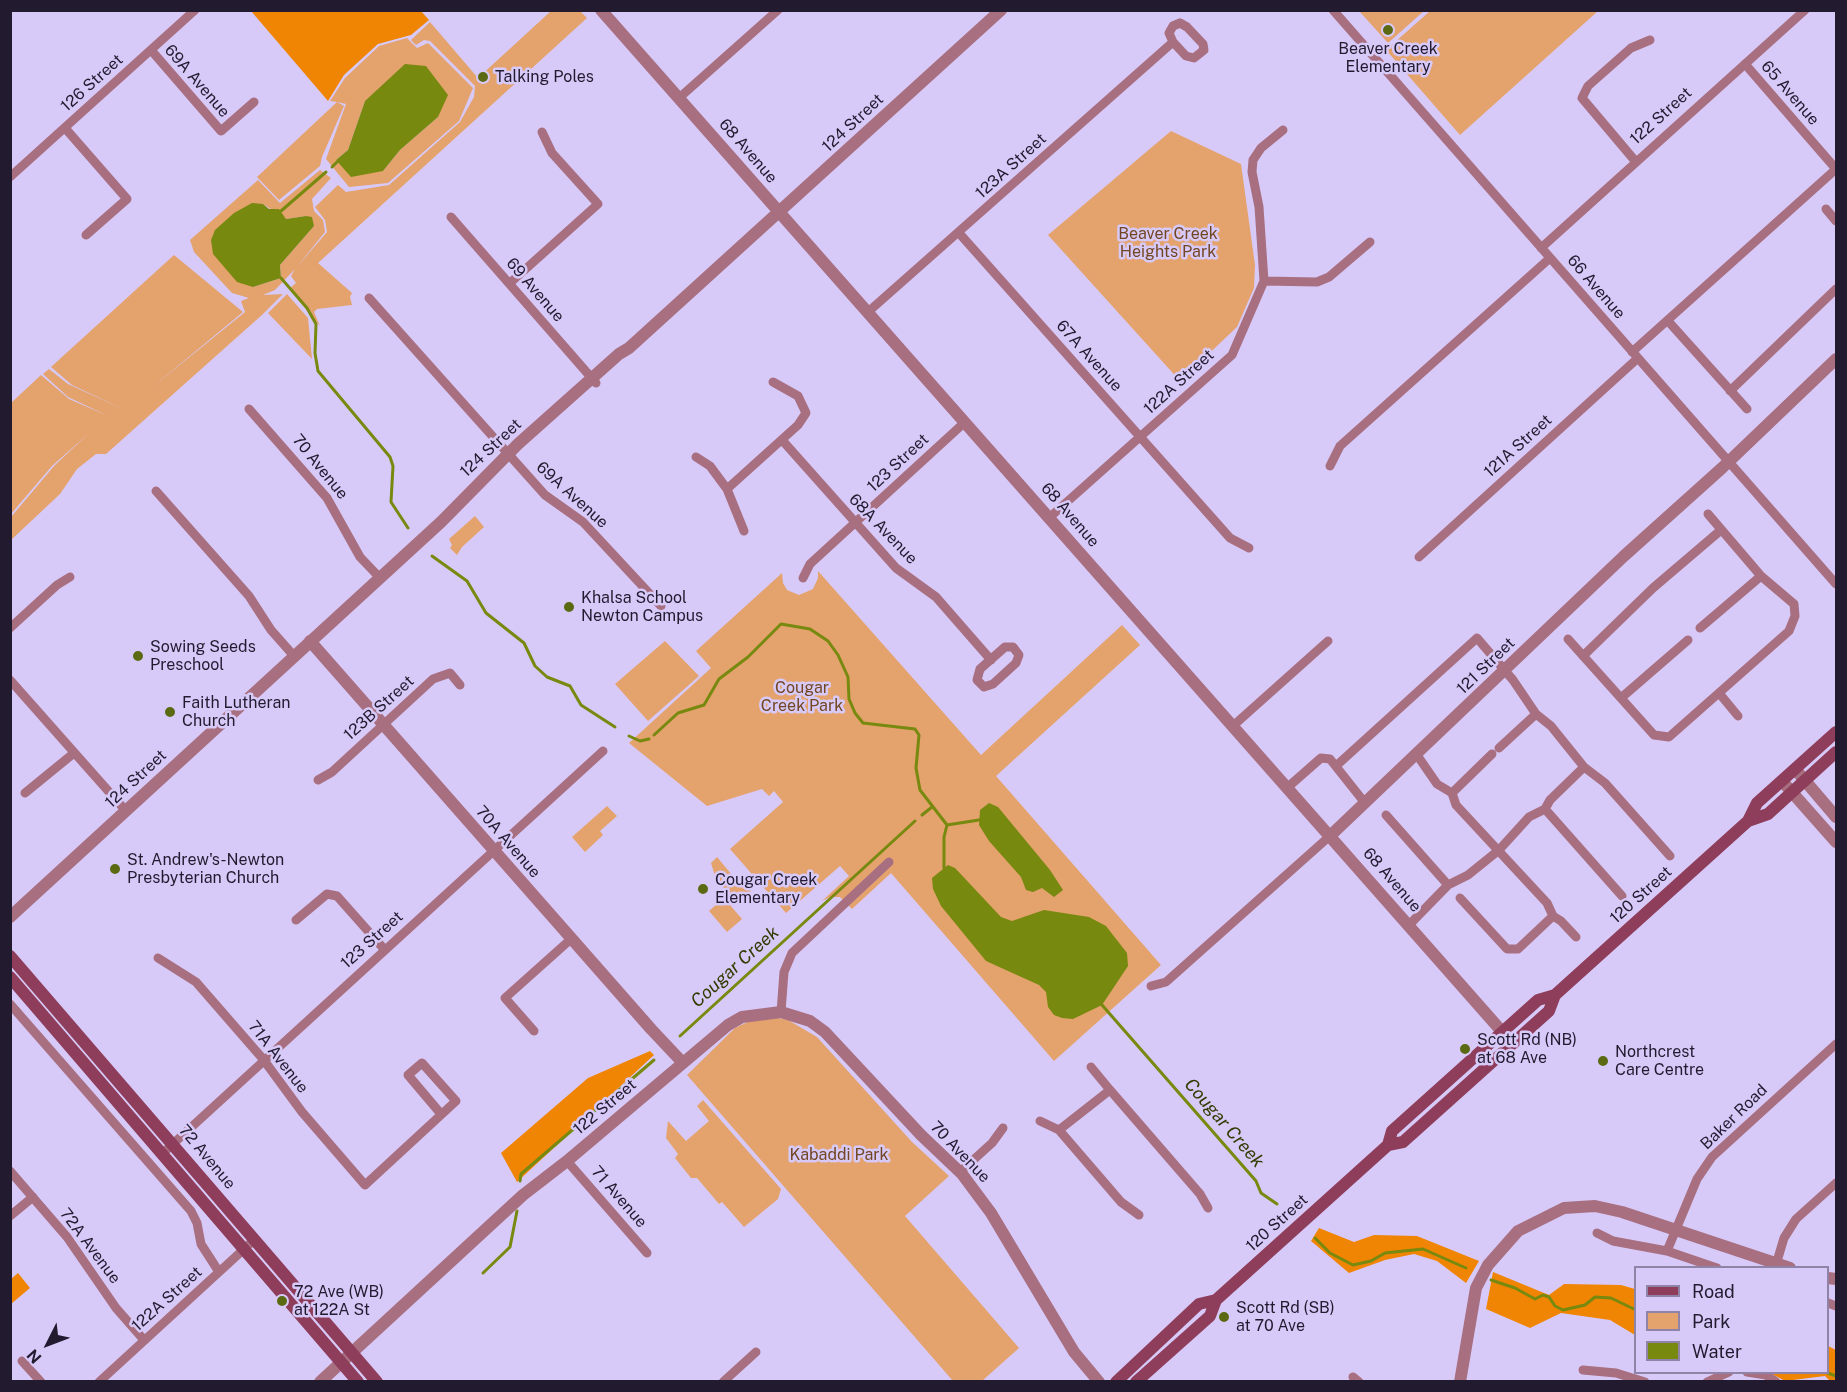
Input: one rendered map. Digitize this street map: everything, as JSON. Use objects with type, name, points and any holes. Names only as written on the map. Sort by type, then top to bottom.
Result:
[{"type":"main road","name":"120 Street","points":[[1388,1145],[1392,1131],[1538,1000],[1555,994],[1748,821],[1757,803],[1836,732]]},
{"type":"main road","name":"120 Street","points":[[1748,821],[1768,814],[1836,752]]},
{"type":"main road","name":"72 Avenue","points":[[10,956],[174,1143],[377,1382]]},
{"type":"main road","name":"72 Avenue","points":[[10,977],[358,1382]]},
{"type":"main road","name":"120 Street","points":[[1136,1382],[1210,1316],[1216,1300],[1388,1145],[1403,1142],[1549,1011],[1555,994]]},
{"type":"main road","name":"120 Street","points":[[1116,1382],[1199,1304],[1216,1300]]},
{"type":"street","name":"126 Street","points":[[10,177],[195,10]]},
{"type":"street","name":"68 Avenue","points":[[602,10],[1512,1043]]},
{"type":"street","points":[[679,98],[778,10]]},
{"type":"street","name":"124 Street","points":[[10,917],[510,456],[1001,10]]},
{"type":"street","name":"66 Avenue","points":[[1333,10],[1836,584]]},
{"type":"street","name":"122 Street","points":[[1541,248],[1805,10]]},
{"type":"street","points":[[1636,162],[1582,98],[1588,86],[1631,48],[1650,40]]},
{"type":"street","name":"123A Street","points":[[868,312],[1173,42]]},
{"type":"street","name":"69A Avenue","points":[[151,50],[222,131],[254,102]]},
{"type":"street","name":"65 Avenue","points":[[1744,64],[1836,169]]},
{"type":"street","points":[[65,128],[127,199],[86,235]]},
{"type":"street","points":[[1283,130],[1261,148],[1253,160],[1252,172],[1259,207],[1264,281],[1317,282],[1329,277],[1370,242]]},
{"type":"street","points":[[510,284],[598,204],[552,153],[542,132]]},
{"type":"street","name":"121A Street","points":[[1419,557],[1635,355],[1668,321],[1836,169]]},
{"type":"street","points":[[1826,209],[1836,221]]},
{"type":"street","name":"69 Avenue","points":[[452,218],[594,380]]},
{"type":"street","name":"67A Avenue","points":[[959,233],[1230,538],[1249,548]]},
{"type":"street","points":[[1330,466],[1340,446],[1550,258]]},
{"type":"street","name":"122A Street","points":[[1050,517],[1232,355],[1264,281]]},
{"type":"street","points":[[1730,391],[1836,290]]},
{"type":"street","name":"69A Avenue","points":[[369,298],[545,495],[584,522],[661,606]]},
{"type":"street","points":[[1668,321],[1747,409]]},
{"type":"street","name":"121 Street","points":[[1151,986],[1166,982],[1365,803],[1624,556],[1729,461],[1836,359]]},
{"type":"street","points":[[727,489],[798,425],[806,413],[798,396],[773,382]]},
{"type":"street","name":"70 Avenue","points":[[249,409],[327,498],[360,557],[380,578]]},
{"type":"street","name":"123 Street","points":[[803,578],[810,564],[965,422]]},
{"type":"street","name":"68A Avenue","points":[[782,440],[896,568],[936,597],[991,660]]},
{"type":"street","points":[[696,456],[710,466],[727,489],[744,531]]},
{"type":"street","points":[[156,491],[249,596],[271,630],[294,656]]},
{"type":"street","points":[[1568,639],[1654,735],[1669,737],[1789,631],[1794,604],[1761,576],[1708,514]]},
{"type":"street","points":[[1583,656],[1653,588],[1721,530]]},
{"type":"street","points":[[1700,628],[1761,576]]},
{"type":"street","points":[[10,628],[57,585],[70,577]]},
{"type":"street","points":[[1336,766],[1477,638],[1506,670],[1536,714],[1551,726],[1584,767],[1605,783],[1670,855]]},
{"type":"street","points":[[1621,699],[1688,640]]},
{"type":"street","name":"70A Avenue","points":[[310,641],[683,1063]]},
{"type":"street","points":[[1234,725],[1328,641]]},
{"type":"street","points":[[1005,647],[1013,647],[1019,655],[1016,663],[1004,674],[993,684],[984,687],[977,680],[980,669],[991,660],[1005,647]]},
{"type":"street","name":"123B Street","points":[[318,780],[332,772],[433,679],[450,673],[460,685]]},
{"type":"street","points":[[10,680],[126,811]]},
{"type":"street","points":[[1719,693],[1738,716]]},
{"type":"street","points":[[1452,793],[1536,714]]},
{"type":"street","name":"123 Street","points":[[163,1153],[263,1059],[603,751]]},
{"type":"street","points":[[26,792],[74,753]]},
{"type":"street","points":[[1417,755],[1437,784],[1452,793],[1456,805],[1547,903],[1553,916],[1576,937]]},
{"type":"street","points":[[1288,787],[1321,758],[1330,759],[1365,803]]},
{"type":"street","points":[[1409,925],[1448,885],[1468,875],[1499,850],[1529,817],[1545,809],[1550,800],[1584,767]]},
{"type":"street","points":[[1795,769],[1836,817]]},
{"type":"street","points":[[1782,781],[1836,842]]},
{"type":"street","points":[[1545,809],[1622,896]]},
{"type":"street","points":[[1386,815],[1448,885]]},
{"type":"street","points":[[780,1012],[784,972],[792,953],[889,861]]},
{"type":"street","points":[[296,920],[327,894],[338,896],[384,949]]},
{"type":"street","points":[[1460,898],[1507,949],[1518,949],[1553,916]]},
{"type":"street","points":[[534,1031],[505,998],[571,939]]},
{"type":"street","name":"71A Avenue","points":[[158,958],[196,982],[263,1059],[302,1112],[365,1185],[441,1114]]},
{"type":"street","points":[[10,1004],[191,1211],[197,1223],[201,1244],[219,1272]]},
{"type":"street","name":"122 Street","points":[[320,1382],[513,1204],[728,1026],[742,1017],[780,1012]]},
{"type":"street","name":"70 Avenue","points":[[780,1012],[810,1021],[825,1032],[921,1135],[960,1172],[991,1213],[1074,1352],[1099,1382]]},
{"type":"street","name":"Baker Road","points":[[1667,1251],[1697,1179],[1712,1157],[1836,1044]]},
{"type":"street","points":[[422,1063],[456,1101],[441,1114],[408,1075],[422,1063]]},
{"type":"street","points":[[1091,1068],[1200,1194],[1208,1208]]},
{"type":"street","points":[[1059,1130],[1110,1090]]},
{"type":"street","points":[[1040,1121],[1059,1130],[1121,1202],[1139,1215]]},
{"type":"street","points":[[960,1172],[992,1143],[1003,1128]]},
{"type":"street","name":"71 Avenue","points":[[567,1161],[647,1253]]},
{"type":"street","name":"72A Avenue","points":[[10,1171],[67,1237],[116,1308],[144,1340]]},
{"type":"street","points":[[1460,1382],[1476,1288],[1488,1265],[1518,1232],[1564,1208],[1594,1206],[1776,1265],[1784,1238],[1796,1220],[1836,1183]]},
{"type":"street","points":[[10,1216],[33,1197]]},
{"type":"street","points":[[1597,1233],[1613,1241],[1667,1251],[1711,1266]]},
{"type":"street","name":"122A Street","points":[[99,1382],[255,1239]]},
{"type":"street","points":[[723,1382],[756,1352]]},
{"type":"street","points":[[22,1361],[41,1382]]},
{"type":"street","points":[[1582,1370],[1616,1373],[1645,1382]]},
{"type":"street","points":[[1707,1382],[1725,1374]]},
{"type":"street","points":[[1757,1374],[1776,1382]]},
{"type":"green space","points":[[551,11],[580,11],[587,18],[318,263],[352,293],[350,297],[352,305],[317,309],[314,312],[320,326],[289,289],[296,283],[291,276],[295,269],[275,290],[263,295],[283,294],[263,314],[106,454],[96,454],[77,469],[60,494],[11,540],[11,517],[54,466],[88,434],[52,466],[11,514],[11,403],[41,375],[69,399],[108,416],[68,397],[43,374],[49,369],[68,384],[125,410],[72,385],[51,367],[174,255],[243,312],[150,389],[245,312],[241,301],[249,298],[232,293],[194,252],[190,240],[258,180],[280,203],[320,170],[331,178],[312,199],[314,211],[323,220],[325,232],[296,268],[327,232],[325,220],[315,207],[338,185],[346,192],[389,185],[460,122],[474,97],[475,86],[430,41],[424,40],[416,45],[411,40],[430,22],[478,78]],"holes":[[[263,204],[286,219],[306,216],[314,226],[280,265],[281,278],[253,287]]]},
{"type":"green space","name":"Beaver Creek Elementary","points":[[1359,11],[1424,11],[1388,43]]},
{"type":"green space","points":[[1430,11],[1598,11],[1460,135],[1386,50]]},
{"type":"green space","points":[[407,38],[417,48],[428,43],[473,88],[459,121],[388,183],[349,187],[326,159],[346,104],[330,101],[345,78],[379,46]],"holes":[[[365,101],[438,117],[400,150],[383,171],[336,160],[348,150]]]},
{"type":"green space","points":[[337,102],[344,106],[320,166],[279,200],[257,177]]},
{"type":"green space","name":"Beaver Creek Heights Park","points":[[1171,131],[1241,164],[1255,265],[1254,288],[1237,327],[1180,381],[1048,235]]},
{"type":"green space","points":[[287,294],[308,318],[312,359],[268,313]]},
{"type":"green space","points":[[475,516],[484,527],[462,547],[457,555],[450,548],[452,545],[449,539]]},
{"type":"green space","name":"Cougar Creek Park","points":[[818,571],[981,755],[1122,625],[1140,645],[996,776],[1161,965],[1054,1061],[891,873],[852,909],[840,897],[830,897],[822,901],[849,876],[840,866],[786,913],[730,849],[783,802],[774,791],[769,796],[762,789],[707,806],[629,743],[711,668],[696,651],[782,573],[783,583],[787,590],[799,595],[813,589],[818,578]]},
{"type":"green space","points":[[665,641],[699,676],[648,721],[615,684]]},
{"type":"green space","points":[[607,806],[617,816],[600,831],[603,835],[585,852],[572,837]]},
{"type":"green space","points":[[717,857],[732,875],[741,879],[751,891],[737,903],[716,879],[711,863]]},
{"type":"green space","points":[[724,898],[742,919],[727,932],[709,911]]},
{"type":"green space","name":"Kabaddi Park","points":[[773,1017],[788,1020],[817,1037],[912,1142],[949,1176],[905,1216],[1019,1348],[982,1381],[953,1381],[687,1075],[735,1028],[752,1020]]},
{"type":"green space","points":[[703,1100],[781,1189],[778,1199],[744,1227],[722,1202],[719,1204],[697,1178],[691,1178],[675,1158],[678,1154],[666,1138],[668,1121],[686,1141],[709,1121],[697,1106]]},
{"type":"shaded area","points":[[251,11],[421,11],[429,20],[411,35],[378,44],[344,75],[328,101]]},
{"type":"shaded area","points":[[650,1051],[654,1055],[517,1182],[501,1153],[588,1078]]},
{"type":"shaded area","points":[[1319,1228],[1354,1242],[1374,1235],[1417,1236],[1479,1261],[1466,1283],[1437,1261],[1414,1254],[1385,1260],[1349,1273],[1311,1241]]},
{"type":"shaded area","points":[[1493,1272],[1549,1295],[1564,1284],[1621,1285],[1634,1289],[1634,1334],[1610,1320],[1561,1313],[1530,1328],[1486,1309]]},
{"type":"shaded area","points":[[18,1273],[30,1288],[11,1304],[11,1279]]},
{"type":"shaded area","points":[[1829,1346],[1836,1350],[1836,1381],[1830,1381],[1825,1376],[1785,1381],[1772,1374],[1829,1374]]},
{"type":"water","points":[[405,64],[426,66],[448,95],[438,117],[400,150],[383,171],[351,177],[336,160],[348,150],[365,101]]},
{"type":"water","points":[[252,203],[263,204],[269,209],[279,209],[286,219],[312,217],[314,226],[280,265],[281,278],[253,287],[237,282],[213,254],[211,240],[215,230],[234,213]]},
{"type":"water","points":[[989,803],[998,807],[1050,870],[1063,890],[1054,897],[1042,888],[1033,892],[1026,890],[1021,877],[989,841],[979,825],[980,810]]},
{"type":"water","points":[[948,865],[955,868],[1001,917],[1012,921],[1044,910],[1089,917],[1106,926],[1127,953],[1128,966],[1102,1005],[1073,1019],[1054,1015],[1048,1007],[1046,992],[1039,985],[986,961],[941,906],[933,889],[932,878]]},
{"type":"waterway","points":[[332,167],[337,162]]},
{"type":"waterway","points":[[281,211],[326,172]]},
{"type":"waterway","name":"Cougar Creek","points":[[281,278],[307,308],[316,324],[315,353],[318,371],[390,457],[393,466],[391,502],[408,528]]},
{"type":"waterway","name":"Cougar Creek","points":[[432,556],[467,581],[486,613],[524,643],[535,666],[547,677],[570,686],[581,705],[615,727]]},
{"type":"waterway","name":"Cougar Creek","points":[[654,735],[678,713],[704,705],[719,679],[748,657],[781,624],[810,629],[828,641],[838,655],[848,677],[849,699],[855,713],[863,723],[915,729],[919,735],[916,768],[920,790],[947,825],[979,820]]},
{"type":"waterway","name":"Cougar Creek","points":[[629,736],[640,741],[649,739]]},
{"type":"waterway","name":"Cougar Creek","points":[[922,815],[932,807]]},
{"type":"waterway","name":"Cougar Creek","points":[[680,1036],[915,821]]},
{"type":"waterway","name":"Cougar Creek","points":[[944,868],[944,837],[947,825]]},
{"type":"waterway","name":"Cougar Creek","points":[[1102,1005],[1256,1181],[1261,1193],[1277,1204]]},
{"type":"waterway","name":"Cougar Creek","points":[[520,1181],[521,1174],[654,1060]]},
{"type":"waterway","name":"Cougar Creek","points":[[483,1273],[510,1247],[517,1211]]},
{"type":"waterway","name":"Cougar Creek","points":[[1315,1238],[1330,1253],[1353,1265],[1371,1261],[1385,1253],[1423,1249],[1466,1268]]},
{"type":"waterway","name":"Cougar Creek","points":[[1491,1280],[1515,1288],[1535,1299],[1543,1295],[1549,1297],[1555,1306],[1563,1310],[1585,1305],[1595,1297],[1611,1298],[1634,1309]]},
{"type":"waterway","name":"Cougar Creek","points":[[1829,1373],[1836,1376]]},
{"type":"place","name":"Beaver Creek Elementary","points":[[1388,30]]},
{"type":"place","name":"Talking Poles","points":[[483,77]]},
{"type":"place","name":"Khalsa School Newton Campus","points":[[569,607]]},
{"type":"place","name":"Sowing Seeds Preschool","points":[[138,656]]},
{"type":"place","name":"Faith Lutheran Church","points":[[170,712]]},
{"type":"place","name":"St. Andrew's-Newton Presbyterian Church","points":[[115,869]]},
{"type":"place","name":"Cougar Creek Elementary","points":[[703,889]]},
{"type":"place","name":"Scott Rd (NB) at 68 Ave","points":[[1465,1049]]},
{"type":"place","name":"Northcrest Care Centre","points":[[1603,1061]]},
{"type":"place","name":"72 Ave (WB) at 122A St","points":[[282,1301]]},
{"type":"place","name":"Scott Rd (SB) at 70 Ave","points":[[1224,1317]]}]
